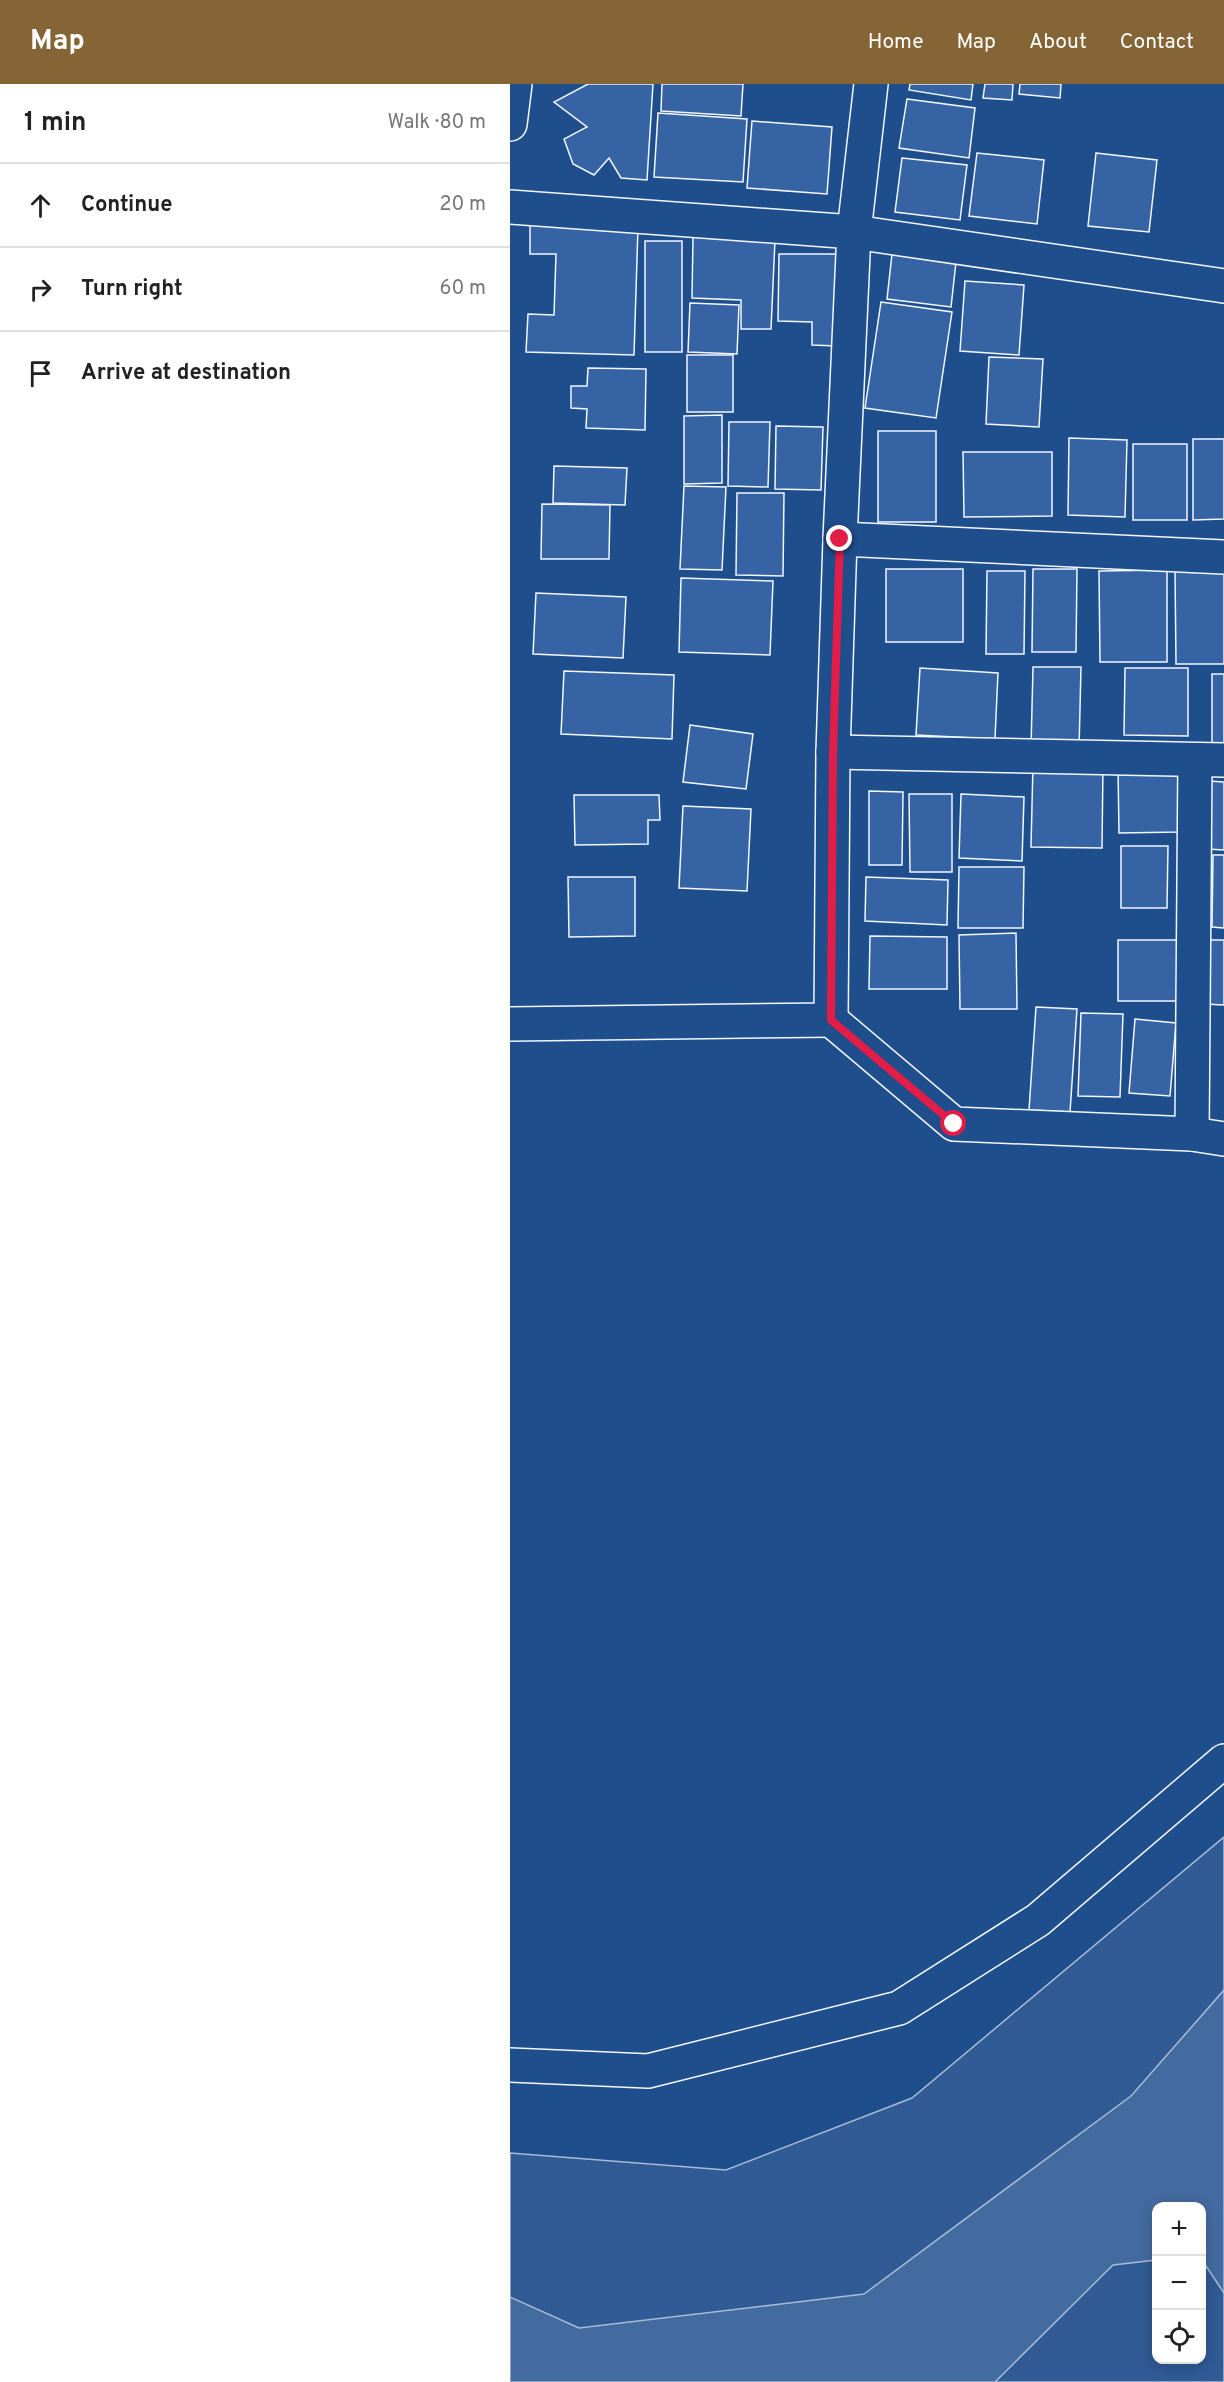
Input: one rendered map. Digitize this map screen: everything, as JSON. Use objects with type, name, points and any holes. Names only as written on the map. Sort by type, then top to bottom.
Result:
[{"type":"street","points":[[510,124],[515,84]]},
{"type":"street","points":[[831,1020],[833,752],[840,539],[854,232],[871,84]]},
{"type":"street","points":[[510,207],[854,232],[1224,286]]},
{"type":"street","points":[[840,539],[1224,558]]},
{"type":"street","points":[[833,752],[1209,760],[1192,1134]]},
{"type":"street","points":[[510,1024],[831,1020],[954,1124],[1192,1134],[1224,1138]]},
{"type":"street","points":[[510,2066],[648,2071],[899,2008],[1038,1920],[1224,1761]]},
{"type":"shaded area","points":[[1224,1837],[1224,2382],[510,2382],[510,2153],[726,2170],[912,2098]]},
{"type":"shaded area","points":[[1224,1990],[1224,2293],[1206,2266],[1206,2202],[1152,2202],[1152,2260],[1113,2265],[995,2382],[510,2382],[510,2297],[579,2328],[864,2294],[1131,2096]]},
{"type":"building","points":[[588,84],[653,84],[647,180],[621,178],[609,158],[594,175],[573,164],[564,139],[587,127],[554,102]]},
{"type":"building","points":[[662,84],[743,84],[741,116],[661,111]]},
{"type":"building","points":[[910,84],[973,84],[971,100],[909,90]]},
{"type":"building","points":[[985,84],[1013,84],[1012,100],[983,98]]},
{"type":"building","points":[[1020,84],[1061,84],[1060,98],[1019,94]]},
{"type":"building","points":[[907,99],[975,108],[969,158],[899,148]]},
{"type":"building","points":[[658,113],[747,119],[743,182],[654,177]]},
{"type":"building","points":[[752,121],[832,127],[827,194],[747,188]]},
{"type":"building","points":[[977,153],[1044,160],[1037,224],[969,216]]},
{"type":"building","points":[[1096,153],[1157,160],[1149,232],[1088,226]]},
{"type":"building","points":[[902,158],[967,165],[960,220],[895,212]]},
{"type":"building","points":[[530,225],[638,227],[634,355],[526,352],[528,314],[554,315],[556,254],[530,254]]},
{"type":"building","points":[[693,237],[775,240],[771,329],[741,329],[741,300],[692,298]]},
{"type":"building","points":[[645,241],[682,241],[682,352],[645,352]]},
{"type":"building","points":[[779,254],[838,254],[837,346],[812,345],[812,322],[778,321]]},
{"type":"building","points":[[892,254],[956,262],[951,307],[887,299]]},
{"type":"building","points":[[965,281],[1024,285],[1019,355],[960,351]]},
{"type":"building","points":[[881,302],[952,312],[936,418],[865,408]]},
{"type":"building","points":[[690,303],[739,305],[737,354],[688,352]]},
{"type":"building","points":[[687,355],[733,355],[733,412],[687,412]]},
{"type":"building","points":[[989,357],[1043,359],[1039,427],[986,424]]},
{"type":"building","points":[[588,368],[646,369],[645,430],[586,428],[587,409],[571,408],[571,386],[587,386]]},
{"type":"building","points":[[722,415],[722,483],[684,484],[684,416]]},
{"type":"building","points":[[729,422],[770,422],[768,487],[728,486]]},
{"type":"building","points":[[776,426],[823,427],[821,490],[775,489]]},
{"type":"building","points":[[878,431],[936,431],[936,522],[878,522]]},
{"type":"building","points":[[1069,438],[1127,440],[1125,517],[1068,515]]},
{"type":"building","points":[[1193,439],[1224,439],[1224,519],[1193,520]]},
{"type":"building","points":[[1133,444],[1187,444],[1187,520],[1133,520]]},
{"type":"building","points":[[963,452],[1052,452],[1052,516],[964,517]]},
{"type":"building","points":[[554,466],[627,468],[625,505],[553,503]]},
{"type":"building","points":[[684,486],[726,487],[722,570],[680,569]]},
{"type":"building","points":[[737,493],[784,493],[783,576],[736,575]]},
{"type":"building","points":[[542,504],[610,505],[609,559],[541,559]]},
{"type":"building","points":[[886,569],[963,569],[963,642],[886,642]]},
{"type":"building","points":[[1033,569],[1077,569],[1076,652],[1032,652]]},
{"type":"building","points":[[1167,570],[1167,662],[1100,662],[1099,571]]},
{"type":"building","points":[[1175,570],[1224,570],[1224,664],[1176,664]]},
{"type":"building","points":[[987,571],[1025,571],[1024,654],[986,654]]},
{"type":"building","points":[[681,578],[773,581],[770,655],[679,652]]},
{"type":"building","points":[[536,593],[626,597],[623,658],[533,654]]},
{"type":"building","points":[[1033,667],[1081,667],[1079,750],[1031,748]]},
{"type":"building","points":[[920,668],[998,673],[995,739],[916,735]]},
{"type":"building","points":[[1125,668],[1188,668],[1188,736],[1124,735]]},
{"type":"building","points":[[564,671],[674,675],[672,739],[561,734]]},
{"type":"building","points":[[1212,674],[1224,674],[1224,774],[1212,760]]},
{"type":"building","points":[[690,725],[753,734],[746,789],[683,782]]},
{"type":"building","points":[[1033,764],[1103,765],[1102,848],[1031,847]]},
{"type":"building","points":[[1178,767],[1179,832],[1119,833],[1118,768]]},
{"type":"building","points":[[1208,781],[1224,782],[1224,850],[1207,849]]},
{"type":"building","points":[[869,791],[903,792],[902,865],[869,865]]},
{"type":"building","points":[[909,794],[952,794],[952,872],[910,872]]},
{"type":"building","points":[[961,794],[1024,797],[1022,861],[959,858]]},
{"type":"building","points":[[574,795],[659,795],[660,820],[648,820],[648,844],[575,845]]},
{"type":"building","points":[[683,806],[751,809],[747,891],[679,888]]},
{"type":"building","points":[[1121,846],[1168,846],[1167,908],[1121,908]]},
{"type":"building","points":[[1213,855],[1224,855],[1224,928],[1212,927]]},
{"type":"building","points":[[959,867],[1024,867],[1023,928],[958,928]]},
{"type":"building","points":[[568,877],[635,877],[635,936],[569,937]]},
{"type":"building","points":[[866,877],[948,880],[947,925],[865,921]]},
{"type":"building","points":[[1016,933],[1017,1009],[960,1009],[959,935]]},
{"type":"building","points":[[870,936],[947,937],[947,989],[869,989]]},
{"type":"building","points":[[1118,940],[1177,940],[1178,1001],[1118,1001]]},
{"type":"building","points":[[1206,940],[1224,940],[1224,1005],[1204,1004]]},
{"type":"building","points":[[1036,1007],[1077,1009],[1070,1112],[1029,1110]]},
{"type":"building","points":[[1081,1013],[1123,1014],[1120,1097],[1078,1096]]},
{"type":"building","points":[[1135,1019],[1176,1023],[1170,1096],[1129,1093]]},
{"type":"route","points":[[840,539],[833,752],[831,1020],[954,1124]]}]
